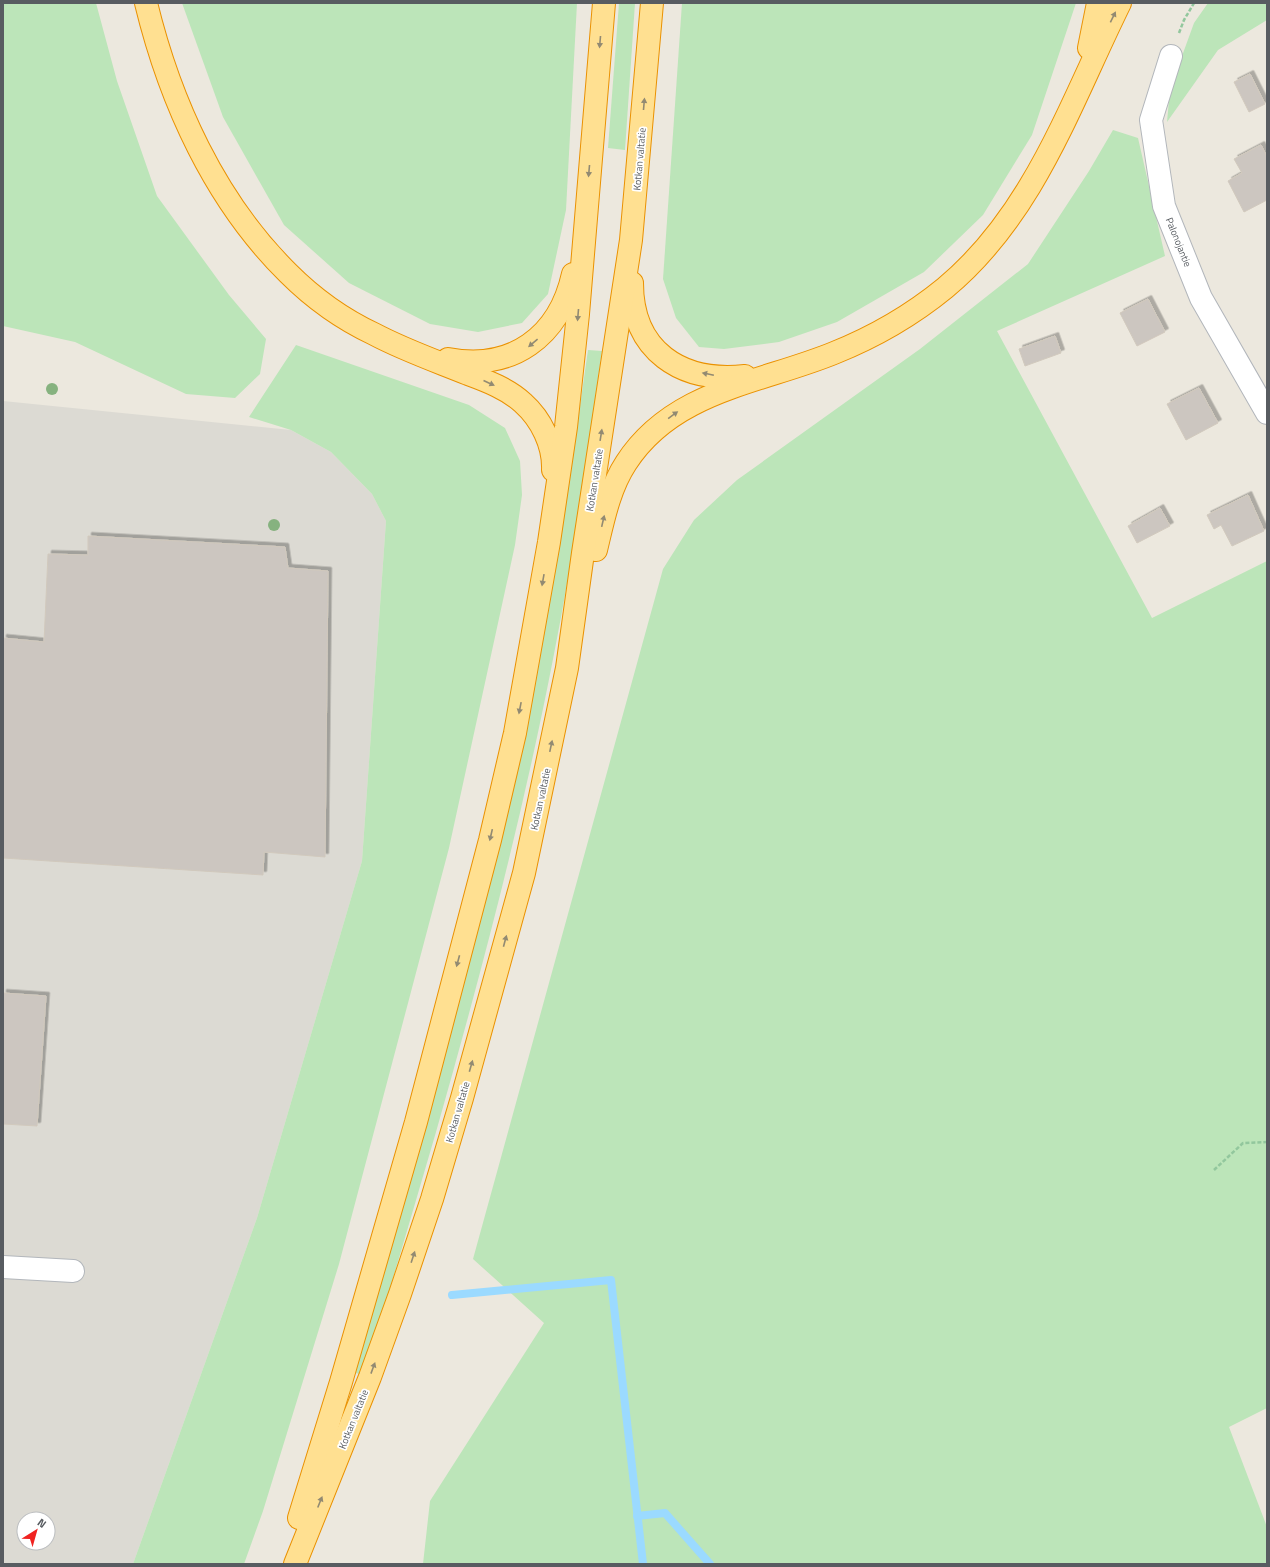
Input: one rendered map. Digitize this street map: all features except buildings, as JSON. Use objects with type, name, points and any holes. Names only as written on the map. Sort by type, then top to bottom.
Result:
[{"type":"highway","points":[[146,3],[167,74],[204,159],[255,236],[288,273],[313,296],[344,318],[374,335],[506,390],[523,402],[535,416],[545,432],[551,446],[553,466],[549,542]]},
{"type":"highway","name":"Kotkan valtatie","points":[[286,1564],[375,1268],[416,1122],[490,840],[515,733],[549,542],[572,375],[604,3]]},
{"type":"highway","name":"Kotkan valtatie","points":[[295,1564],[373,1370],[434,1192],[524,873],[567,668],[583,553],[632,240],[652,3]]},
{"type":"highway","points":[[1074,103],[1089,52],[1098,3]]},
{"type":"highway","points":[[567,668],[606,507],[615,484],[626,463],[641,444],[659,425],[679,410],[701,399],[834,353],[873,335],[910,314],[945,288],[977,258],[1004,226],[1025,197],[1059,135],[1120,3]]},
{"type":"highway","points":[[414,352],[456,360],[478,361],[511,355],[527,348],[542,336],[563,304],[571,284],[585,220]]},
{"type":"highway","points":[[632,240],[633,307],[637,323],[646,339],[658,353],[675,364],[695,372],[716,376],[742,377],[774,373]]},
{"type":"street","name":"Palonojantie","points":[[1171,56],[1151,120],[1164,206],[1201,298],[1267,413]]},
{"type":"street","points":[[3,1267],[73,1271]]},
{"type":"path","points":[[1171,56],[1184,20],[1194,3]]},
{"type":"path","points":[[1214,1170],[1243,1144],[1267,1142]]},
{"type":"shaded area","points":[[3,401],[291,430],[331,452],[372,494],[386,521],[362,861],[257,1218],[133,1564],[3,1564]]},
{"type":"green space","points":[[3,3],[96,3],[117,81],[157,196],[229,295],[266,339],[260,374],[235,398],[186,394],[75,342],[3,326]]},
{"type":"green space","points":[[182,3],[577,3],[566,210],[548,294],[522,323],[478,332],[430,324],[349,283],[284,225],[223,117]]},
{"type":"green space","points":[[619,3],[635,3],[625,150],[608,148]]},
{"type":"green space","points":[[682,3],[1076,3],[1032,135],[983,215],[924,272],[837,322],[779,342],[724,349],[699,347],[676,318],[663,279]]},
{"type":"green space","points":[[1208,3],[1267,3],[1267,20],[1218,50],[1167,122],[1170,89],[1194,23]]},
{"type":"green space","points":[[1113,130],[1138,138],[1165,256],[997,331],[1152,618],[1267,561],[1267,1408],[1229,1427],[1267,1527],[1267,1564],[423,1564],[430,1501],[544,1323],[473,1259],[663,569],[694,520],[737,480],[920,349],[1028,264],[1089,171]]},
{"type":"green space","points":[[296,345],[469,405],[505,428],[520,461],[522,495],[515,545],[449,848],[339,1264],[263,1511],[244,1564],[133,1564],[257,1218],[362,861],[386,521],[372,494],[331,452],[291,430],[249,417]]},
{"type":"green space","points":[[588,350],[602,351],[568,579],[529,774],[485,954],[453,1073],[363,1375],[352,1372],[510,798],[541,652],[563,525]]},
{"type":"waterway","points":[[452,1295],[611,1280],[643,1564]]},
{"type":"waterway","points":[[637,1516],[665,1513],[710,1564]]}]
